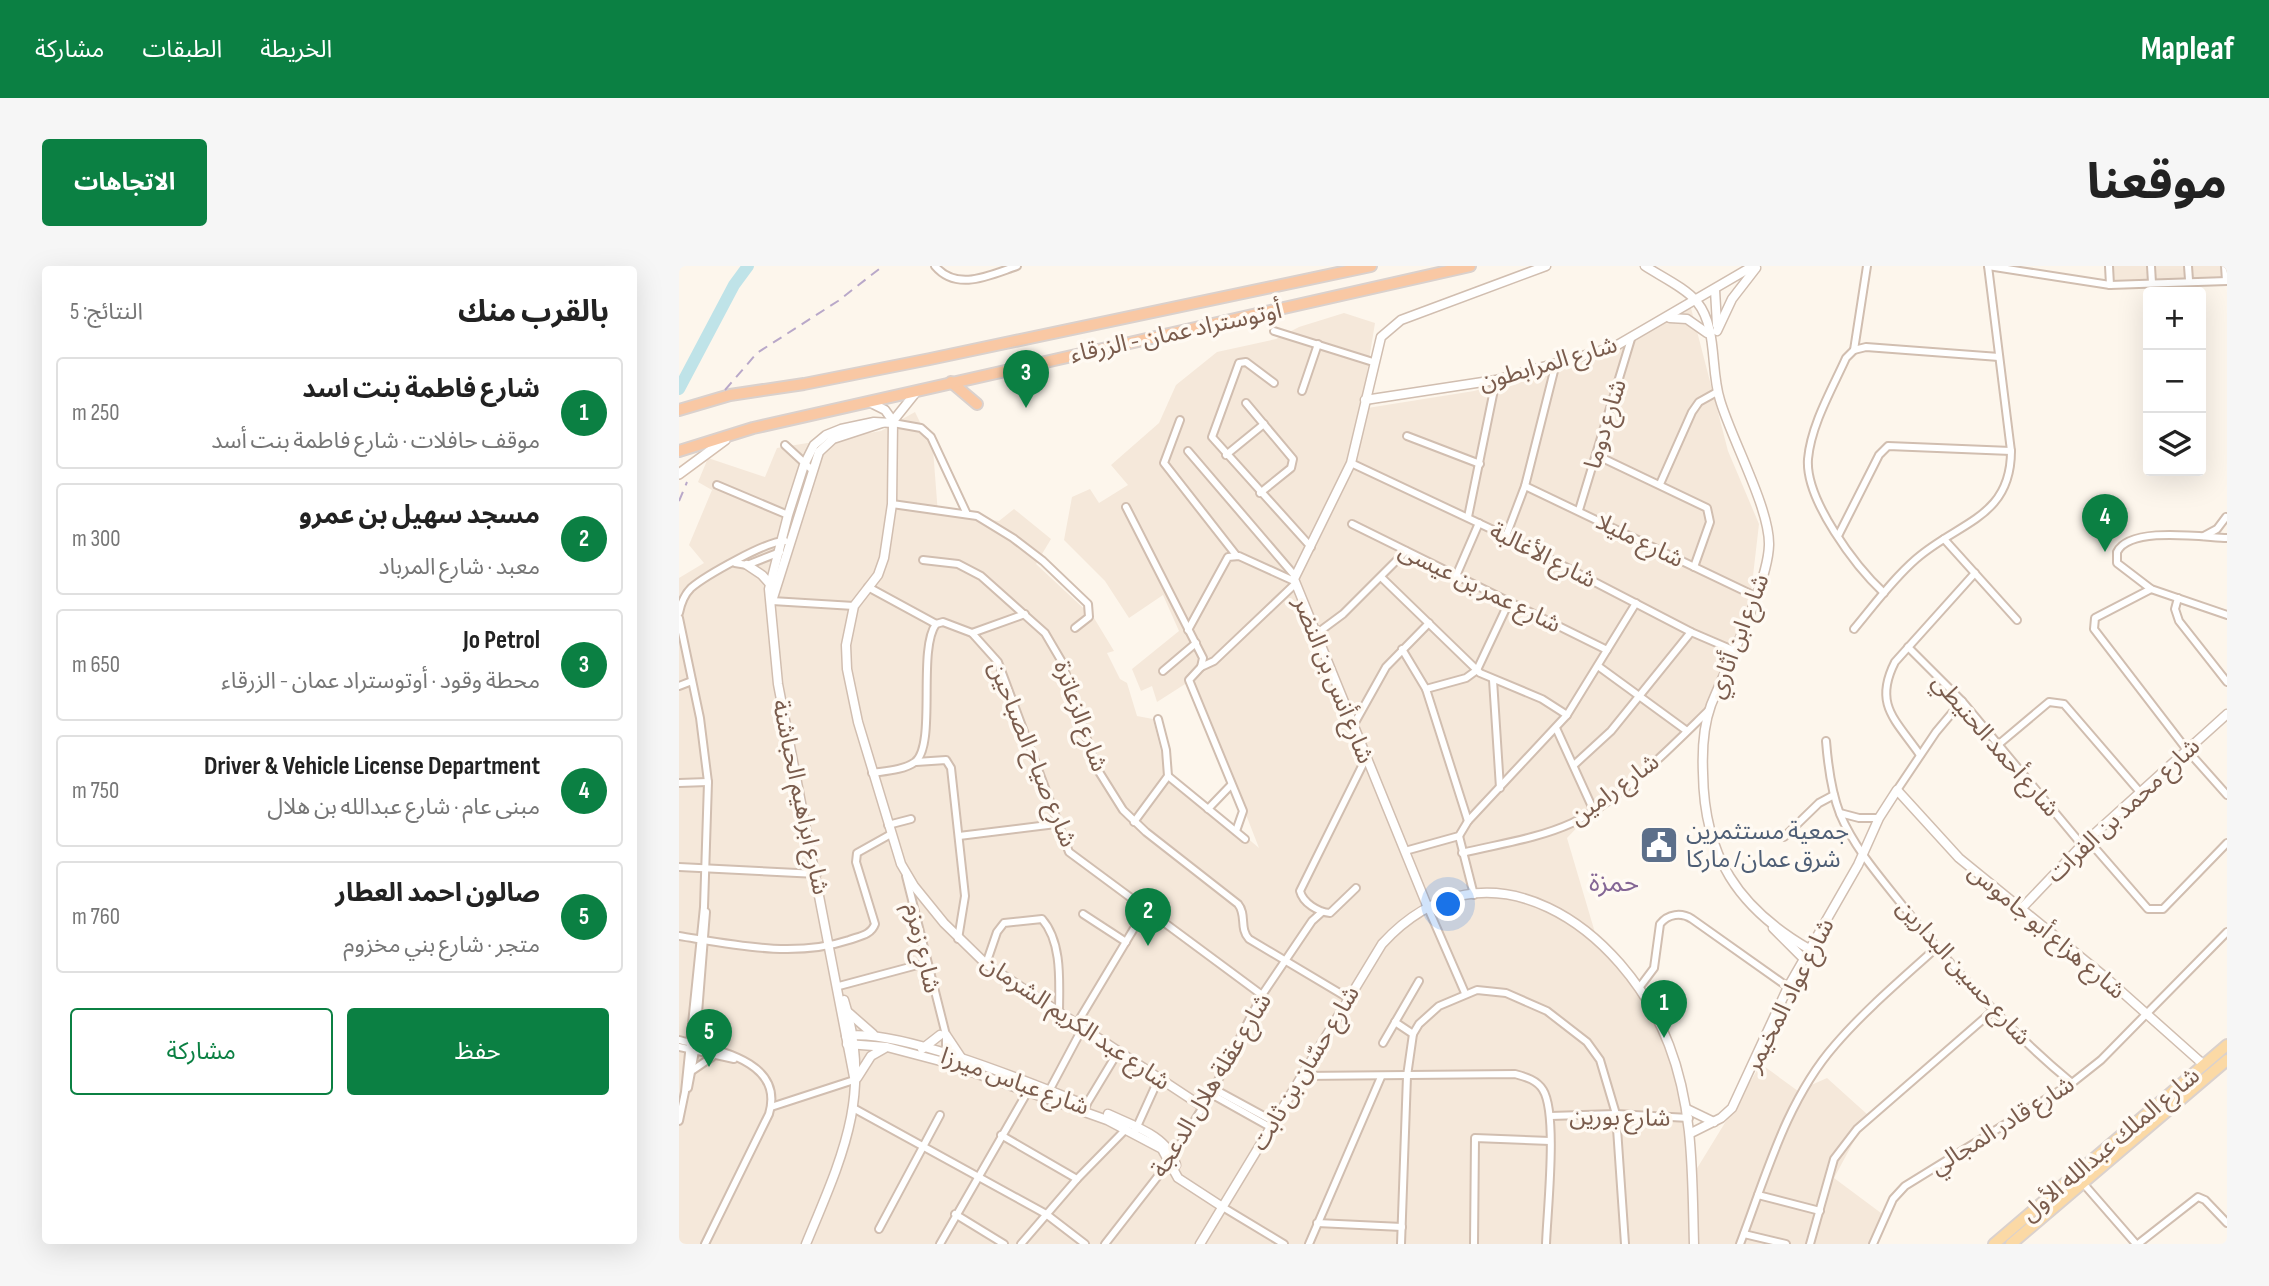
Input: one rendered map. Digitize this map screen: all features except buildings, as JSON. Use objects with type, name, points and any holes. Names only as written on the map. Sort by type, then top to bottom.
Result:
[{"type":"highway","name":"أوتوستراد عمان - الزرقاء","points":[[679,410],[730,395],[855,374],[1371,266]]},
{"type":"highway","name":"أوتوستراد عمان - الزرقاء","points":[[679,452],[735,433],[951,382],[1470,266]]},
{"type":"highway","points":[[951,382],[977,404]]},
{"type":"main road","points":[[679,474],[735,433]]},
{"type":"main road","name":"شارع الملك عبدالله الأول","points":[[1994,1244],[2227,1045]]},
{"type":"main road","name":"شارع الملك عبدالله الأول","points":[[2012,1244],[2227,1060]]},
{"type":"street","points":[[935,266],[945,276],[966,280],[1017,266]]},
{"type":"street","name":"شارع أنس بن النضر","points":[[1465,993],[1295,580],[1351,463],[1381,337],[1401,320],[1546,266]]},
{"type":"street","points":[[1645,266],[1697,301]]},
{"type":"street","points":[[1667,318],[1677,317],[1696,323],[1714,334],[1732,299],[1755,266]]},
{"type":"street","name":"شارع المرابطون","points":[[1365,400],[1496,380],[1613,347],[1755,266]]},
{"type":"street","points":[[1854,351],[1867,266]]},
{"type":"street","points":[[1854,629],[1910,563],[1999,499],[2011,474],[2011,451],[1988,266],[2110,285],[2189,280],[2227,281],[2225,266]]},
{"type":"street","points":[[2109,266],[2110,285]]},
{"type":"street","points":[[2151,266],[2152,284]]},
{"type":"street","points":[[2188,266],[2189,280]]},
{"type":"street","name":"شارع ابن أثاري","points":[[1715,290],[1713,349],[1717,392],[1769,535],[1766,567],[1710,708],[1703,759],[1703,795],[1712,839],[1727,874],[1762,916],[1803,958]]},
{"type":"street","name":"شارع ابن أثاري","points":[[1697,301],[1714,334]]},
{"type":"street","points":[[1274,331],[1373,362]]},
{"type":"street","name":"شارع دوما","points":[[1579,510],[1631,339]]},
{"type":"street","points":[[1302,391],[1318,344]]},
{"type":"street","points":[[1884,593],[1861,568],[1838,536],[1813,486],[1809,455],[1846,358],[1854,351],[1866,348],[1999,357]]},
{"type":"street","points":[[1274,383],[1246,362],[1239,363],[1211,435],[1226,455],[1311,547]]},
{"type":"street","points":[[1506,536],[1525,486],[1556,363]]},
{"type":"street","points":[[1468,517],[1496,380]]},
{"type":"street","points":[[893,422],[917,391]]},
{"type":"street","points":[[1660,484],[1692,412],[1699,402],[1717,392]]},
{"type":"street","points":[[868,402],[885,410],[893,422],[921,428],[931,437],[967,512]]},
{"type":"street","points":[[1246,403],[1292,456],[1293,462],[1291,468],[1260,492]]},
{"type":"street","points":[[1180,420],[1164,463],[1235,555],[1295,580]]},
{"type":"street","name":"شارع ابراهيم الحباشنة","points":[[772,601],[788,515],[808,467],[828,442],[883,422],[893,422]]},
{"type":"street","name":"شارع عبد الكريم الشرمان","points":[[893,422],[892,504],[884,558],[881,570],[854,606],[847,628],[847,669],[872,773],[905,874],[958,939],[986,964],[1203,1107]]},
{"type":"street","points":[[1226,455],[1264,424]]},
{"type":"street","points":[[1407,436],[1480,464]]},
{"type":"street","points":[[785,445],[808,467]]},
{"type":"street","points":[[1838,536],[1879,455],[1888,446],[2011,451]]},
{"type":"street","points":[[1188,451],[1295,580]]},
{"type":"street","points":[[1596,455],[1705,505],[1710,512],[1710,522],[1694,567]]},
{"type":"street","name":"شارع الأغالبة","points":[[1351,463],[1468,517],[1691,632],[1733,650]]},
{"type":"street","name":"شارع ابراهيم الحباشنة","points":[[808,467],[770,584],[776,674],[857,1070],[854,1079],[855,1109],[849,1138],[809,1241]]},
{"type":"street","points":[[717,485],[788,515]]},
{"type":"street","name":"شارع مليلا","points":[[1525,486],[1755,596]]},
{"type":"street","points":[[892,504],[967,512],[1013,537],[1088,604],[1089,617],[1075,628]]},
{"type":"street","points":[[1126,507],[1196,643],[1203,658],[1201,667]]},
{"type":"street","points":[[2199,537],[2217,529],[2226,515]]},
{"type":"street","points":[[2226,515],[2226,539],[2130,539],[2116,552],[2117,563],[2151,589],[2227,615]]},
{"type":"street","points":[[1456,576],[1479,523]]},
{"type":"street","name":"شارع عمر بن عيسى","points":[[1352,524],[1607,650]]},
{"type":"street","points":[[1944,538],[2017,620]]},
{"type":"street","points":[[679,612],[685,594],[692,587],[744,555],[783,546]]},
{"type":"street","points":[[747,565],[783,546]]},
{"type":"street","points":[[1316,634],[1338,618],[1406,551]]},
{"type":"street","points":[[1188,630],[1225,559],[1235,555]]},
{"type":"street","name":"شارع الزعاترة","points":[[923,560],[958,565],[981,576],[1045,633],[1059,653],[1096,767],[1134,821],[1238,904],[1247,936],[1348,998]]},
{"type":"street","points":[[735,563],[747,565],[770,584]]},
{"type":"street","points":[[1920,755],[1895,719],[1885,697],[1887,679],[1908,647],[1975,573]]},
{"type":"street","points":[[1381,578],[1477,670],[1493,680],[1542,699],[1567,715]]},
{"type":"street","points":[[1236,831],[1243,811],[1190,686],[1191,674],[1214,661],[1295,580]]},
{"type":"street","name":"شارع صياح الصباحين","points":[[868,587],[936,624],[956,625],[972,633],[992,653],[1007,680],[1056,824],[1074,856],[1262,995]]},
{"type":"street","points":[[2151,589],[2095,618],[2094,629],[2187,750],[2227,795]]},
{"type":"street","points":[[2178,598],[2175,609],[2179,621],[2227,682]]},
{"type":"street","points":[[772,601],[854,606]]},
{"type":"street","points":[[1426,689],[1467,678],[1477,670],[1509,602]]},
{"type":"street","points":[[1474,895],[1459,836],[1468,821],[1567,715],[1636,603]]},
{"type":"street","points":[[972,633],[1025,614]]},
{"type":"street","points":[[679,618],[708,782],[703,940],[691,1028],[692,1072],[685,1092]]},
{"type":"street","points":[[1353,726],[1378,678],[1402,649],[1429,623]]},
{"type":"street","points":[[916,762],[923,747],[929,652],[936,624]]},
{"type":"street","points":[[1574,765],[1599,744],[1691,632]]},
{"type":"street","points":[[1163,671],[1196,643]]},
{"type":"street","name":"شارع أحمد الحنيطي","points":[[1908,647],[1962,701],[2085,842],[2148,909],[2155,912],[2163,909],[2227,843]]},
{"type":"street","points":[[1402,649],[1426,689],[1468,821]]},
{"type":"street","points":[[1598,666],[1687,731]]},
{"type":"street","points":[[1493,680],[1500,788]]},
{"type":"street","points":[[679,686],[692,681]]},
{"type":"street","name":"شارع عواد المخيمر","points":[[1691,1133],[1714,1122],[1732,1108],[1788,987],[1862,855],[1879,818],[1920,755],[1962,701]]},
{"type":"street","points":[[1999,744],[2049,702],[2064,704],[2139,792]]},
{"type":"street","name":"شارع رامين","points":[[1462,853],[1556,829],[1573,822],[1619,791],[1710,708]]},
{"type":"street","name":"شارع محمد بن الفرات","points":[[2021,909],[2085,842],[2227,715]]},
{"type":"street","points":[[1134,821],[1168,776],[1166,750],[1158,719]]},
{"type":"street","points":[[1556,728],[1593,809]]},
{"type":"street","name":"شارع حسين البدارين","points":[[1826,741],[1834,795],[1840,813],[1862,855],[1936,948],[2072,1083]]},
{"type":"street","points":[[1322,912],[1302,898],[1301,884],[1366,758]]},
{"type":"street","points":[[872,773],[916,762],[941,760],[950,763],[965,906],[958,939]]},
{"type":"street","points":[[1168,776],[1245,839]]},
{"type":"street","points":[[679,783],[708,782]]},
{"type":"street","points":[[1208,809],[1231,785]]},
{"type":"street","name":"شارع هزاع أبو جاموس","points":[[1897,790],[1959,858],[2204,1065]]},
{"type":"street","points":[[1784,837],[1819,803],[1834,795]]},
{"type":"street","points":[[1840,813],[1859,818],[1879,818]]},
{"type":"street","points":[[888,825],[911,819]]},
{"type":"street","points":[[959,836],[1056,824]]},
{"type":"street","points":[[679,936],[792,950],[831,946],[869,933],[874,927],[856,862],[857,853],[891,834]]},
{"type":"street","points":[[1405,851],[1459,836]]},
{"type":"street","points":[[679,867],[817,874]]},
{"type":"street","name":"شارع زمزم","points":[[905,874],[940,1021],[945,1058]]},
{"type":"street","name":"شارع عقلة هلال الدعجة","points":[[1105,1244],[1171,1159],[1212,1092],[1262,995],[1312,922],[1322,912],[1333,912],[1356,888]]},
{"type":"street","name":"شارع حسّان بن ثابت","points":[[1200,1244],[1382,944],[1399,926],[1428,908],[1474,895],[1514,895],[1554,908],[1607,949],[1639,988],[1669,1046],[1691,1133],[1694,1244]]},
{"type":"street","points":[[1312,906],[1312,922]]},
{"type":"street","points":[[1049,1091],[1079,1027],[1145,910]]},
{"type":"street","points":[[1083,915],[1126,942]]},
{"type":"street","points":[[1639,988],[1654,968],[1660,924],[1668,917],[1681,915],[1692,919],[1788,987]]},
{"type":"street","name":"شارع ابن أثاري","points":[[1762,916],[1809,949]]},
{"type":"street","points":[[986,964],[997,932],[1004,923],[1042,919],[1052,934],[1056,955],[1059,1014]]},
{"type":"street","name":"شارع قادر المجالي","points":[[1873,1244],[1889,1206],[1905,1186],[2072,1083],[2101,1060],[2227,932]]},
{"type":"street","points":[[1740,1244],[1777,1144],[1799,1100],[1834,1045],[1936,948]]},
{"type":"street","points":[[839,988],[925,963]]},
{"type":"street","points":[[1384,1043],[1419,981]]},
{"type":"street","name":"شارع ابراهيم الحباشنة","points":[[839,988],[847,1011],[850,1040]]},
{"type":"street","points":[[1401,1244],[1407,1076],[1413,1034],[1431,1011],[1465,993],[1477,990],[1506,993],[1524,999],[1562,1021],[1587,1042],[1600,1060],[1616,1114],[1626,1244]]},
{"type":"street","points":[[679,1121],[692,1047],[696,993]]},
{"type":"street","points":[[1810,1244],[1834,1159],[1857,1129],[1995,1009]]},
{"type":"street","points":[[847,1011],[864,1028],[879,1037]]},
{"type":"street","points":[[1395,1022],[1413,1034]]},
{"type":"street","points":[[691,1028],[679,1039],[715,1056],[736,1058]]},
{"type":"street","points":[[922,1049],[943,1035],[964,1061]]},
{"type":"street","name":"شارع عباس ميرزا","points":[[850,1040],[879,1037],[922,1049],[1028,1090],[1086,1108]]},
{"type":"street","name":"شارع عباس ميرزا","points":[[850,1040],[964,1061],[1049,1091],[1133,1130],[1162,1149],[1171,1159]]},
{"type":"street","points":[[679,1047],[692,1047],[736,1058],[763,1073],[771,1089],[771,1107],[705,1244]]},
{"type":"street","points":[[771,1107],[854,1079],[876,1051],[887,1047]]},
{"type":"street","points":[[1086,1108],[1118,1052]]},
{"type":"street","points":[[692,1072],[704,1060],[715,1056]]},
{"type":"street","points":[[1301,1076],[1524,1076],[1544,1091],[1551,1116],[1546,1244]]},
{"type":"street","points":[[1309,1244],[1381,1077]]},
{"type":"street","points":[[1021,1244],[1077,1179],[1133,1130],[1159,1078]]},
{"type":"street","points":[[940,1244],[1028,1090]]},
{"type":"street","points":[[1212,1092],[1271,1124]]},
{"type":"street","points":[[855,1109],[1046,1214],[1085,1244]]},
{"type":"street","points":[[1688,1113],[1714,1122]]},
{"type":"street","name":"شارع بورين","points":[[1551,1116],[1688,1113]]},
{"type":"street","points":[[879,1229],[922,1144],[940,1115]]},
{"type":"street","points":[[1001,1135],[1077,1179]]},
{"type":"street","points":[[1474,1244],[1475,1138],[1550,1141]]},
{"type":"street","points":[[1171,1159],[1183,1180],[1284,1244]]},
{"type":"street","points":[[2082,1182],[2137,1244],[2198,1197],[2206,1200],[2227,1223]]},
{"type":"street","points":[[1758,1195],[1820,1211]]},
{"type":"street","points":[[955,1214],[1005,1244]]},
{"type":"street","points":[[1317,1223],[1402,1227]]},
{"type":"street","points":[[1744,1234],[1786,1244]]},
{"type":"shaded area","points":[[2112,266],[2227,266],[2227,281],[2114,285]]},
{"type":"shaded area","points":[[1691,308],[1728,451],[1759,524],[1751,593],[1728,662],[1701,721],[1586,818],[1567,838],[1596,936],[1655,1014],[1682,1096],[1696,1170],[1761,1064],[1798,1091],[1827,1078],[1868,1115],[1834,1178],[1885,1216],[1875,1244],[679,1244],[679,578],[704,563],[689,545],[712,490],[698,482],[708,458],[765,477],[777,448],[881,431],[915,412],[933,449],[938,514],[999,521],[1014,509],[1051,539],[1036,564],[1094,618],[1114,651],[1107,653],[1120,679],[1127,683],[1137,716],[1153,719],[1165,768],[1259,848],[1193,679],[1157,702],[1152,686],[1141,691],[1132,669],[1179,631],[1163,595],[1129,618],[1105,581],[1064,540],[1072,497],[1090,489],[1099,503],[1128,485],[1111,465],[1159,423],[1176,385],[1217,352],[1276,339],[1299,327],[1344,313],[1375,323],[1361,409],[1474,391],[1615,351]]},
{"type":"waterway","points":[[679,389],[734,285],[748,266]]},
{"type":"railway","points":[[725,390],[757,353],[838,301],[883,266]]},
{"type":"railway","points":[[679,501],[687,482]]},
{"type":"place","name":"Jo Petrol","points":[[1026,408]]},
{"type":"place","name":"Driver & Vehicle License Department","points":[[2105,552]]},
{"type":"place","name":"جمعية مستثمرين شرق عمان/ ماركا","points":[[1659,845]]},
{"type":"place","name":"مسجد سهيل بن عمرو","points":[[1148,946]]},
{"type":"place","name":"شارع فاطمة بنت اسد","points":[[1664,1038]]},
{"type":"place","name":"صالون احمد العطار","points":[[709,1067]]},
{"type":"district","name":"حمزة","points":[[1614,882]]}]
